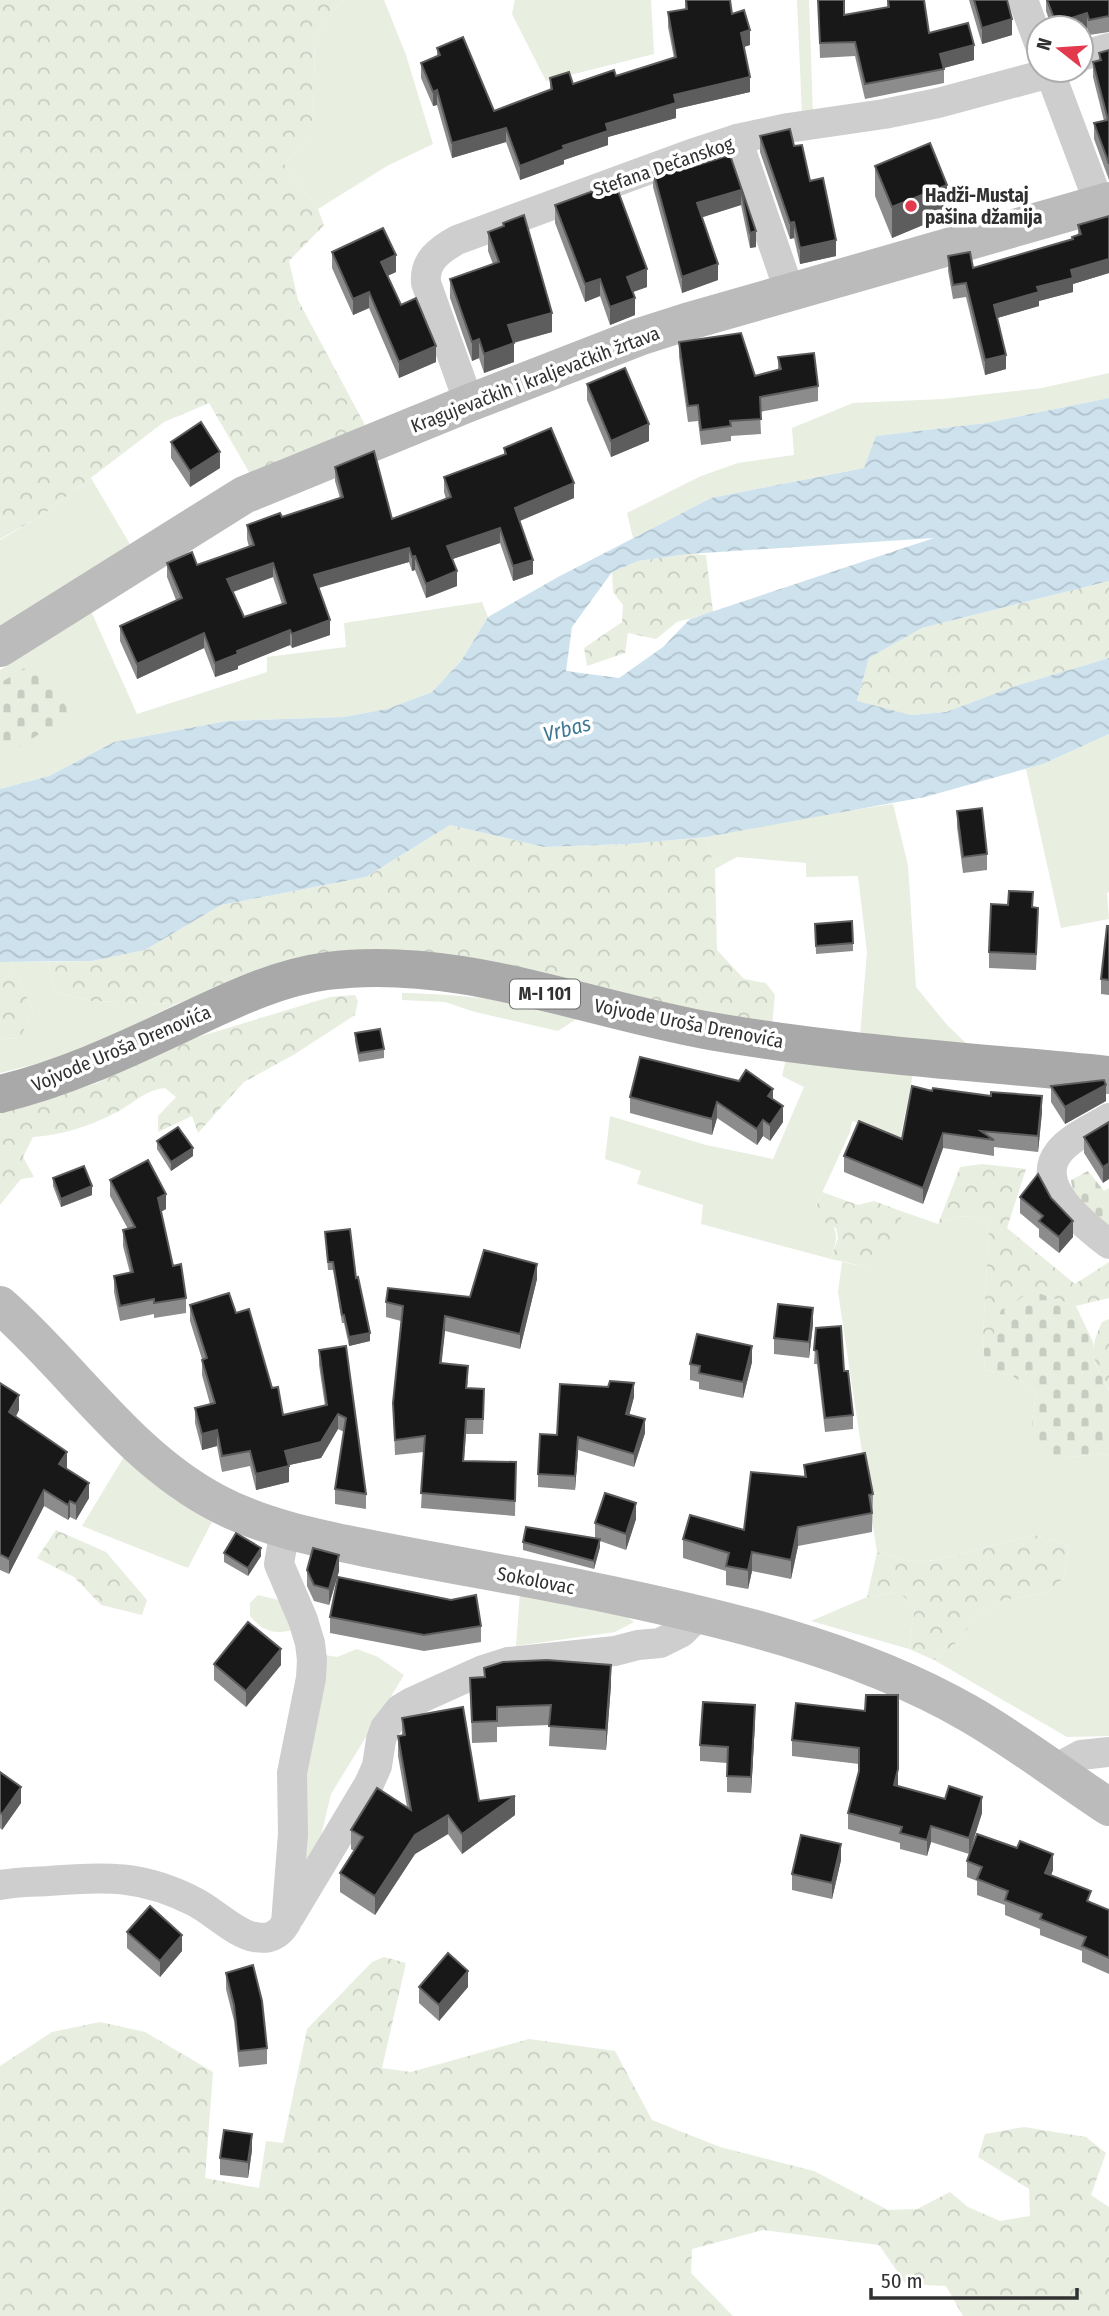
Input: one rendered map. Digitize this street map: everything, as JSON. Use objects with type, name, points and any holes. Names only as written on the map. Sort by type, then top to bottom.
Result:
[{"type":"main road","name":"Kragujevačkih i kraljevačkih žrtava","points":[[0,648],[244,495],[469,403],[639,337],[1104,202]]},
{"type":"main road","name":"Vojvode Uroša Drenovića","points":[[0,1094],[73,1072],[220,1006],[287,980],[326,971],[375,968],[469,978],[675,1025],[775,1041],[1109,1075]]},
{"type":"main road","name":"Sokolovac","points":[[0,1305],[40,1343],[122,1431],[169,1471],[216,1503],[239,1514],[317,1538],[588,1590],[699,1615],[821,1650],[903,1682],[969,1713],[1109,1807]]},
{"type":"street","name":"Stefana Dečanskog","points":[[469,403],[427,290],[425,276],[435,254],[457,240],[737,139],[937,103],[1025,78]]},
{"type":"street","points":[[1056,84],[1104,202]]},
{"type":"street","points":[[737,139],[790,293]]},
{"type":"street","points":[[1109,1118],[1059,1151],[1052,1173],[1061,1199],[1109,1244]]},
{"type":"street","points":[[285,1529],[279,1564],[303,1620],[312,1660],[311,1678],[292,1773],[293,1834],[286,1923]]},
{"type":"street","points":[[0,1885],[99,1877],[133,1881],[168,1888],[209,1909],[252,1937],[267,1938],[279,1933],[286,1923],[369,1784],[377,1766],[380,1740],[385,1728],[401,1709],[483,1670],[508,1662],[615,1651],[660,1643],[682,1632],[699,1615]]},
{"type":"street","points":[[1055,1769],[1081,1755],[1109,1752]]},
{"type":"green space","points":[[0,0],[342,0],[315,36],[313,132],[284,164],[318,209],[324,225],[289,261],[298,300],[365,425],[252,477],[209,403],[164,422],[41,516],[0,539]]},
{"type":"green space","points":[[342,0],[384,0],[406,55],[433,144],[387,166],[318,209],[284,164],[313,132],[315,36]]},
{"type":"green space","points":[[515,0],[651,0],[654,54],[546,81],[512,14]]},
{"type":"green space","points":[[797,0],[809,0],[813,115],[802,115]]},
{"type":"green space","points":[[1109,373],[1109,398],[986,423],[877,436],[864,468],[711,498],[633,538],[627,513],[701,476],[738,463],[794,455],[792,428],[853,403],[943,399],[1042,388]]},
{"type":"green space","points":[[91,478],[131,546],[0,631],[0,540],[41,516]]},
{"type":"green space","points":[[688,554],[706,555],[713,612],[677,622],[656,639],[628,633],[625,653],[587,666],[584,648],[622,622],[623,605],[613,592],[612,572],[638,561]]},
{"type":"green space","points":[[1109,581],[1109,658],[1015,686],[946,712],[911,715],[857,702],[869,658],[922,628]]},
{"type":"green space","points":[[482,602],[488,617],[461,661],[432,692],[387,709],[343,717],[227,721],[114,742],[49,776],[0,789],[0,670],[91,611],[137,714],[267,672],[267,657],[346,647],[344,623]]},
{"type":"green space","points":[[38,660],[71,715],[8,753],[0,740],[0,683]]},
{"type":"green space","points":[[1109,734],[1109,919],[1061,928],[1026,769]]},
{"type":"green space","points":[[893,804],[908,865],[916,987],[948,1026],[968,1045],[860,1036],[867,952],[858,876],[806,877],[806,863],[737,857],[715,869],[706,837]]},
{"type":"green space","points":[[450,825],[544,847],[629,844],[706,837],[715,869],[717,950],[744,979],[766,983],[775,995],[772,1025],[718,1016],[512,966],[207,993],[176,1004],[91,1001],[55,992],[48,962],[92,961],[145,950],[221,905],[366,877]]},
{"type":"green space","points":[[0,962],[11,962],[33,1011],[20,1038],[0,1039]]},
{"type":"green space","points":[[11,962],[48,962],[55,992],[91,1001],[176,1004],[75,1054],[0,1073],[0,1039],[20,1038],[33,1011]]},
{"type":"green space","points":[[402,993],[490,1000],[578,1018],[558,1031],[475,1012],[445,1002],[402,1000]]},
{"type":"green space","points":[[355,995],[358,1001],[355,1015],[295,1054],[244,1082],[198,1133],[192,1116],[158,1132],[158,1116],[176,1097],[165,1088],[146,1094],[87,1126],[33,1137],[23,1157],[34,1177],[21,1179],[0,1205],[0,1113],[97,1083],[188,1040],[330,997]]},
{"type":"green space","points":[[787,1055],[914,1069],[900,1139],[852,1121],[850,1132],[816,1206],[835,1230],[836,1242],[831,1259],[701,1224],[703,1205],[637,1184],[641,1171],[605,1159],[610,1116],[706,1145],[773,1159],[804,1087],[782,1076]]},
{"type":"green space","points":[[982,1164],[1026,1169],[1007,1228],[1075,1284],[1109,1262],[1109,1298],[1076,1306],[1032,1291],[993,1337],[983,1337],[989,1223],[976,1217],[964,1216],[938,1224],[960,1167]]},
{"type":"green space","points":[[1088,1171],[1104,1191],[1109,1188],[1109,1226],[1085,1206],[1072,1187],[1071,1180]]},
{"type":"green space","points":[[822,1192],[858,1205],[874,1201],[901,1211],[901,1234],[890,1251],[867,1267],[831,1259],[838,1238],[836,1228],[823,1222],[816,1207]]},
{"type":"green space","points":[[901,1211],[938,1224],[964,1216],[976,1217],[989,1223],[983,1337],[985,1370],[1011,1375],[1036,1392],[1032,1422],[1063,1458],[1102,1453],[1109,1456],[1109,1736],[1067,1737],[934,1660],[957,1642],[980,1613],[1002,1600],[1046,1593],[1064,1578],[1069,1545],[1035,1535],[935,1560],[916,1562],[877,1552],[838,1292],[842,1262],[867,1267],[901,1234]]},
{"type":"green space","points":[[1032,1291],[1076,1306],[1093,1342],[1095,1363],[1109,1390],[1109,1456],[1102,1453],[1063,1458],[1035,1456],[1032,1422],[1036,1392],[1011,1375],[985,1370],[983,1337],[993,1337],[1001,1310]]},
{"type":"green space","points":[[1109,1319],[1109,1389],[1096,1363],[1093,1350],[1102,1322]]},
{"type":"green space","points":[[125,1455],[173,1499],[213,1520],[188,1568],[82,1526]]},
{"type":"green space","points":[[56,1530],[106,1552],[147,1600],[142,1615],[101,1605],[74,1577],[37,1558]]},
{"type":"green space","points":[[1035,1535],[1069,1545],[1064,1578],[1046,1593],[1002,1600],[980,1613],[957,1642],[934,1660],[909,1649],[915,1606],[898,1592],[867,1597],[877,1552],[916,1562],[935,1560]]},
{"type":"green space","points":[[520,1592],[622,1614],[634,1622],[615,1632],[516,1646]]},
{"type":"green space","points":[[898,1592],[915,1606],[909,1649],[811,1621],[867,1597]]},
{"type":"green space","points":[[258,1595],[283,1601],[292,1630],[274,1632],[264,1628],[250,1616],[250,1603]]},
{"type":"green space","points":[[357,1649],[378,1657],[404,1675],[331,1794],[316,1857],[301,1865],[303,1787],[325,1655],[337,1657]]},
{"type":"green space","points":[[384,1957],[406,1963],[382,2068],[411,2072],[529,2039],[615,2051],[652,2120],[720,2147],[814,2171],[888,2210],[917,2209],[950,2192],[968,2207],[1000,2221],[1030,2216],[1029,2189],[978,2157],[985,2134],[1024,2127],[1086,2137],[1106,2153],[1091,2195],[1109,2207],[1109,2316],[963,2316],[946,2286],[906,2284],[879,2245],[763,2230],[692,2249],[691,2273],[733,2316],[0,2316],[0,2066],[52,2032],[100,2022],[145,2032],[213,2072],[205,2178],[259,2188],[266,2141],[283,2143],[307,2029],[372,1962]]},
{"type":"water","name":"Vrbas","points":[[1109,398],[1109,581],[922,628],[869,658],[857,701],[911,715],[946,712],[1015,686],[1109,658],[1109,734],[1043,764],[925,797],[706,837],[629,844],[544,847],[450,825],[366,877],[221,905],[145,950],[92,961],[0,962],[0,789],[49,776],[114,742],[227,721],[343,717],[387,709],[432,692],[461,661],[488,617],[558,577],[711,498],[864,468],[876,436],[986,423]],"holes":[[[934,538],[690,619],[663,647],[619,678],[566,671],[572,627],[612,572],[638,561],[688,554]]]},
{"type":"building","points":[[686,0],[730,0],[732,14],[744,10],[750,30],[741,33],[750,77],[674,95],[676,103],[606,124],[608,131],[563,146],[564,149],[520,166],[506,128],[452,143],[437,90],[433,92],[421,63],[440,55],[437,48],[463,37],[494,111],[552,89],[550,78],[569,72],[573,84],[614,70],[616,76],[676,57],[668,12],[687,9]]},
{"type":"building","points":[[818,0],[844,0],[844,15],[889,7],[888,0],[924,0],[929,33],[968,23],[974,45],[940,54],[944,69],[865,84],[855,42],[820,43]]},
{"type":"building","points":[[974,0],[1007,0],[1012,19],[982,28]]},
{"type":"building","points":[[1047,0],[1109,0],[1109,16],[1095,19],[1095,14],[1087,13],[1052,14]]},
{"type":"building","points":[[1109,50],[1109,164],[1094,123],[1108,120],[1095,70],[1095,62],[1101,60],[1099,53]]},
{"type":"building","points":[[790,129],[794,146],[802,145],[810,181],[823,178],[836,240],[800,248],[794,222],[790,223],[760,136]]},
{"type":"building","points":[[930,143],[947,185],[892,207],[875,166]]},
{"type":"building","points":[[730,155],[756,231],[750,233],[741,190],[697,203],[718,264],[682,277],[653,171],[682,160],[685,169]]},
{"type":"building","points":[[615,183],[647,269],[627,277],[635,298],[610,307],[600,279],[585,284],[555,205]]},
{"type":"building","points":[[524,215],[552,313],[508,325],[514,343],[484,354],[479,339],[472,342],[450,279],[499,262],[488,232]]},
{"type":"building","points":[[1109,216],[1109,259],[1071,270],[1073,278],[1037,287],[1039,292],[994,305],[1006,355],[985,360],[966,283],[953,285],[948,256],[970,252],[973,268],[1073,239],[1072,237],[1081,234],[1078,225]]},
{"type":"building","points":[[383,228],[396,255],[381,262],[401,305],[416,298],[436,346],[399,362],[369,292],[353,299],[332,252]]},
{"type":"building","points":[[741,333],[755,376],[781,369],[778,357],[814,353],[818,386],[760,397],[761,419],[730,421],[731,426],[701,430],[698,405],[688,406],[679,342]]},
{"type":"building","points":[[625,368],[649,424],[611,441],[587,384]]},
{"type":"building","points":[[201,422],[220,452],[190,471],[171,442]]},
{"type":"building","points":[[551,428],[574,483],[515,508],[533,560],[513,566],[500,528],[447,546],[457,571],[426,584],[409,548],[314,575],[330,620],[292,634],[290,630],[237,651],[238,654],[215,663],[204,633],[137,664],[120,626],[182,598],[167,563],[192,552],[197,565],[254,545],[247,525],[280,513],[282,517],[343,497],[335,467],[374,451],[392,519],[451,497],[444,477],[506,454],[504,448]],"holes":[[[273,563],[286,603],[244,617],[227,579]]]},
{"type":"building","points":[[982,808],[987,854],[963,857],[957,811]]},
{"type":"building","points":[[1009,891],[1033,892],[1032,907],[1038,908],[1036,954],[989,952],[991,904],[1008,905]]},
{"type":"building","points":[[852,921],[853,943],[816,946],[815,924]]},
{"type":"building","points":[[1109,926],[1109,980],[1101,979]]},
{"type":"building","points":[[380,1029],[384,1049],[359,1053],[355,1033]]},
{"type":"building","points":[[640,1057],[739,1081],[746,1070],[773,1089],[768,1096],[783,1106],[770,1125],[763,1120],[757,1129],[717,1102],[712,1119],[630,1097]]},
{"type":"building","points":[[1104,1080],[1106,1085],[1065,1107],[1051,1086]]},
{"type":"building","points":[[912,1086],[932,1091],[933,1088],[991,1096],[991,1092],[1042,1096],[1038,1136],[981,1131],[994,1140],[943,1133],[923,1188],[844,1156],[859,1121],[902,1139]]},
{"type":"building","points":[[1109,1122],[1109,1163],[1103,1167],[1084,1137]]},
{"type":"building","points":[[178,1127],[193,1148],[171,1162],[157,1141]]},
{"type":"building","points":[[148,1160],[166,1194],[158,1198],[173,1266],[181,1264],[186,1298],[154,1303],[154,1299],[120,1306],[114,1276],[133,1272],[123,1230],[135,1227],[110,1180]]},
{"type":"building","points":[[84,1166],[92,1186],[61,1199],[53,1178]]},
{"type":"building","points":[[1038,1174],[1051,1198],[1073,1221],[1059,1237],[1039,1221],[1043,1216],[1020,1197]]},
{"type":"building","points":[[350,1229],[356,1278],[358,1277],[370,1333],[349,1337],[342,1315],[333,1262],[328,1262],[325,1232]]},
{"type":"building","points":[[484,1250],[537,1264],[520,1334],[445,1316],[440,1363],[468,1366],[466,1388],[484,1389],[483,1419],[466,1419],[463,1461],[516,1462],[515,1501],[421,1493],[425,1436],[395,1440],[393,1403],[403,1306],[386,1302],[388,1288],[470,1297]]},
{"type":"building","points":[[229,1293],[236,1313],[249,1309],[272,1388],[278,1387],[283,1415],[327,1405],[319,1350],[346,1346],[366,1494],[335,1489],[346,1418],[338,1414],[321,1442],[285,1451],[289,1466],[256,1474],[250,1451],[222,1456],[217,1430],[202,1434],[195,1408],[215,1403],[202,1360],[207,1358],[190,1305]]},
{"type":"building","points":[[778,1304],[813,1308],[809,1342],[774,1338]]},
{"type":"building","points":[[841,1326],[844,1371],[848,1371],[853,1415],[825,1418],[817,1351],[814,1350],[816,1328]]},
{"type":"building","points":[[697,1334],[752,1346],[743,1382],[699,1373],[700,1366],[690,1364]]},
{"type":"building","points":[[610,1381],[634,1383],[626,1414],[645,1419],[634,1454],[578,1437],[575,1476],[538,1474],[540,1434],[557,1435],[560,1384],[608,1387]]},
{"type":"building","points":[[0,1383],[19,1395],[9,1412],[67,1452],[59,1464],[89,1483],[76,1504],[70,1501],[68,1505],[44,1490],[9,1559],[0,1554]]},
{"type":"building","points":[[865,1453],[873,1494],[869,1495],[872,1513],[798,1527],[791,1560],[752,1552],[748,1570],[726,1566],[729,1553],[683,1539],[690,1515],[744,1530],[751,1472],[806,1477],[804,1465]]},
{"type":"building","points":[[605,1493],[636,1503],[626,1534],[595,1523]]},
{"type":"building","points":[[526,1527],[600,1539],[594,1561],[523,1542]]},
{"type":"building","points":[[236,1533],[261,1548],[248,1568],[224,1553]]},
{"type":"building","points":[[313,1548],[339,1555],[329,1589],[314,1585],[307,1570]]},
{"type":"building","points":[[338,1577],[451,1600],[476,1595],[481,1626],[424,1635],[330,1617]]},
{"type":"building","points":[[248,1622],[281,1649],[246,1691],[214,1664]]},
{"type":"building","points":[[547,1660],[611,1665],[606,1730],[549,1726],[551,1705],[497,1707],[497,1721],[472,1722],[470,1678],[485,1677],[484,1668],[503,1662]]},
{"type":"building","points":[[866,1695],[898,1695],[898,1769],[894,1785],[945,1799],[949,1786],[982,1797],[969,1838],[931,1826],[927,1840],[900,1833],[902,1827],[848,1813],[859,1771],[859,1748],[792,1740],[796,1703],[865,1711]]},
{"type":"building","points":[[703,1702],[755,1705],[751,1777],[727,1776],[728,1747],[700,1745]]},
{"type":"building","points":[[463,1707],[479,1801],[515,1796],[462,1834],[448,1815],[415,1835],[375,1896],[340,1873],[363,1837],[351,1830],[377,1788],[411,1810],[398,1736],[405,1735],[402,1718]]},
{"type":"building","points":[[0,1772],[21,1787],[2,1814],[0,1812]]},
{"type":"building","points":[[977,1834],[1017,1848],[1020,1841],[1053,1854],[1045,1873],[1091,1891],[1087,1901],[1109,1910],[1109,1958],[1082,1946],[1086,1937],[1040,1919],[1042,1914],[1005,1900],[1008,1891],[977,1879],[982,1867],[967,1861]]},
{"type":"building","points":[[801,1835],[841,1844],[832,1883],[792,1874]]},
{"type":"building","points":[[150,1906],[182,1935],[160,1961],[127,1932]]},
{"type":"building","points":[[448,1953],[468,1971],[439,2005],[419,1987]]},
{"type":"building","points":[[253,1965],[262,2001],[267,2048],[239,2051],[234,2005],[226,1973]]},
{"type":"building","points":[[224,2130],[252,2134],[248,2162],[220,2158]]},
{"type":"place","name":"Hadži-Mustaj pašina džamija","points":[[911,206]]}]
